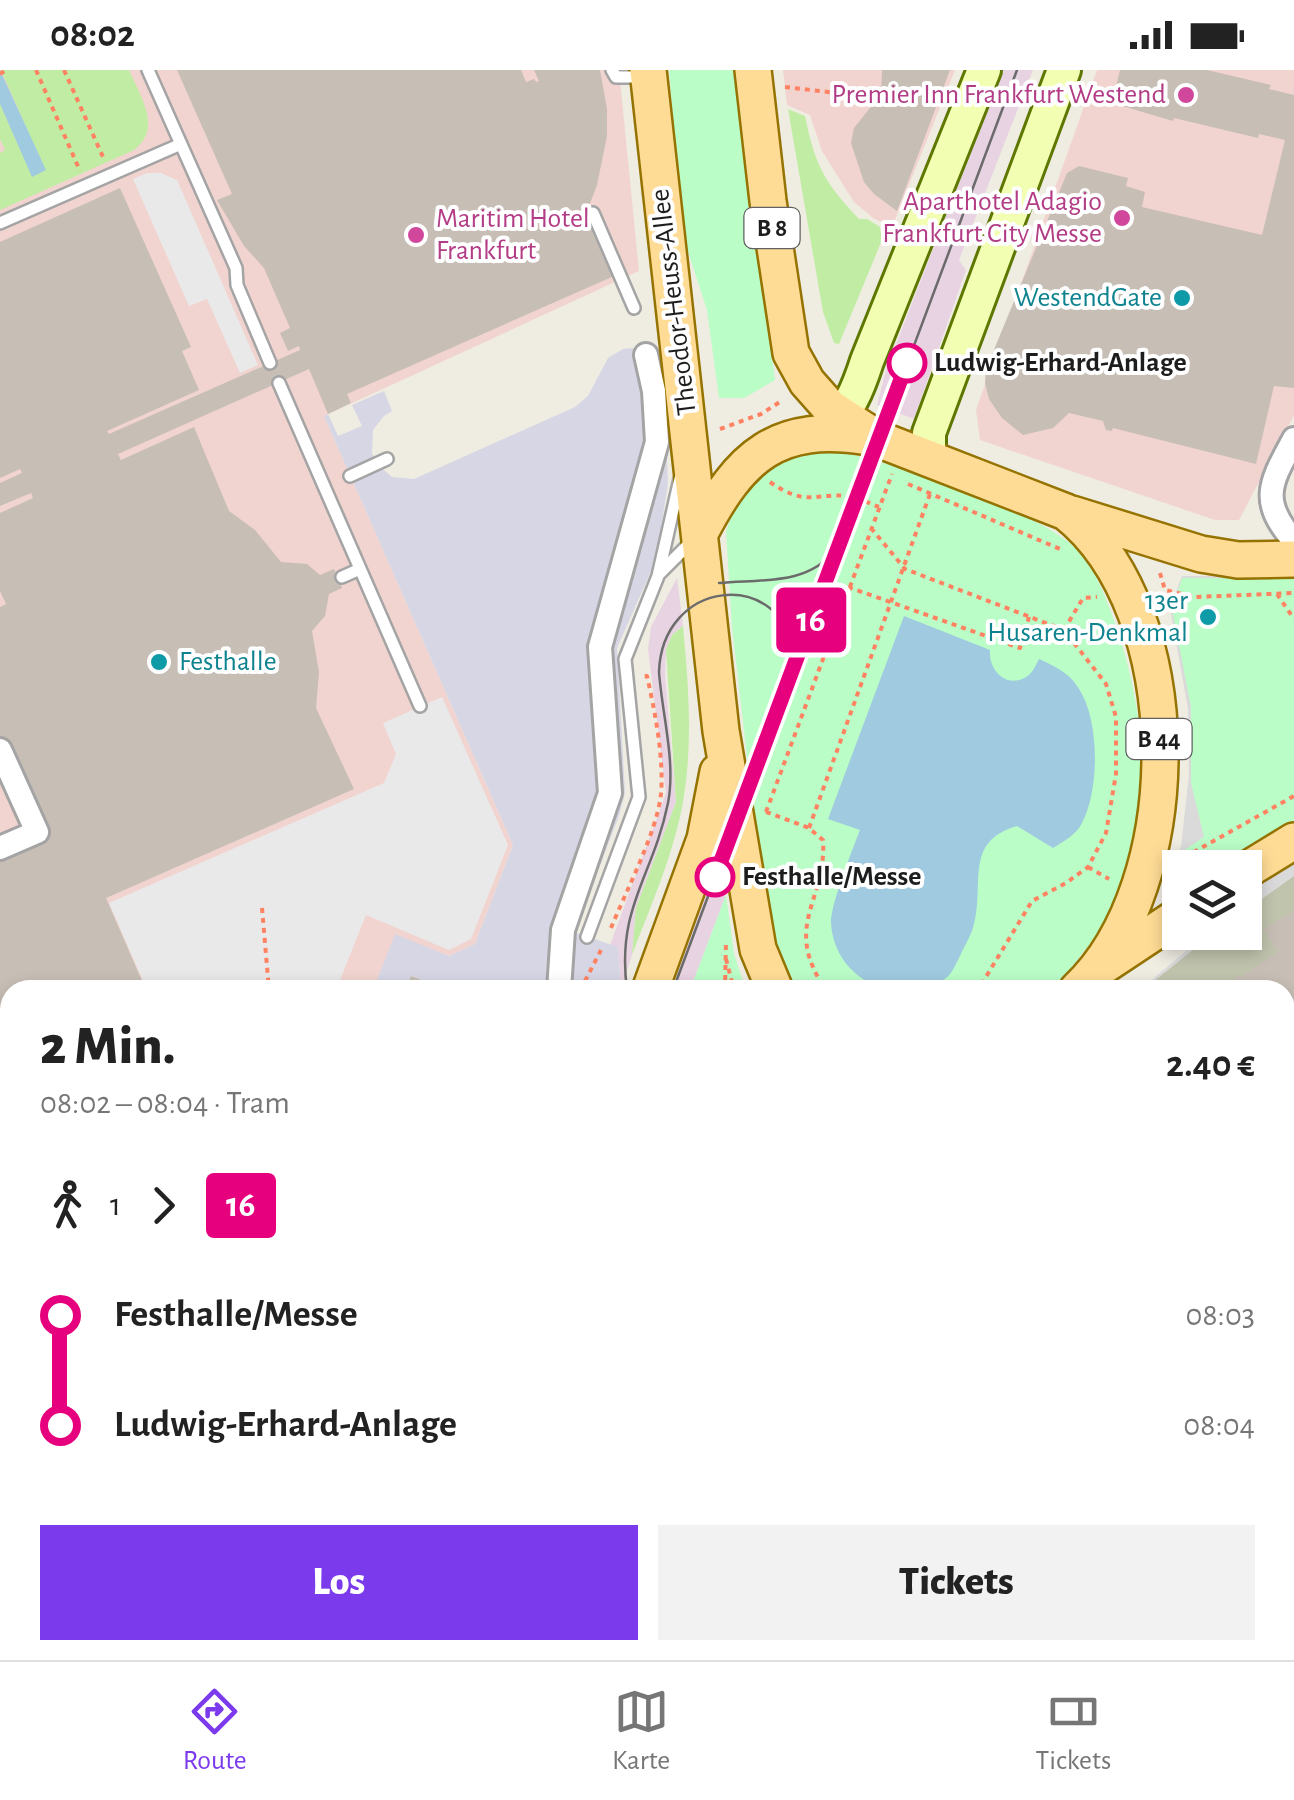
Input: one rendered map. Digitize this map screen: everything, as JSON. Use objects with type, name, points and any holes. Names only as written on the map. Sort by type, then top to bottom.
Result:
[{"type":"main road","name":"Theodor-Heuss-Allee","points":[[632,74],[700,534]]},
{"type":"main road","name":"B 8","points":[[766,78],[768,201],[791,353],[819,411]]},
{"type":"main road","points":[[770,980],[758,949],[722,732],[700,534],[717,501],[750,459],[819,411],[900,455],[1201,554],[1238,560],[1294,558]]},
{"type":"main road","name":"B 44","points":[[1066,512],[1112,563],[1125,587],[1146,649],[1159,717],[1160,766],[1154,835],[1138,894],[1090,978]]},
{"type":"main road","points":[[654,980],[706,839],[722,732]]},
{"type":"main road","points":[[1262,861],[1294,841]]},
{"type":"main road","points":[[1090,978],[1162,928]]},
{"type":"street","points":[[819,411],[859,388],[984,70]]},
{"type":"street","points":[[900,455],[930,432],[1064,70]]},
{"type":"street","points":[[559,980],[562,930],[610,793],[600,647],[683,437],[654,391],[646,355]]},
{"type":"street","points":[[1294,439],[1270,493],[1274,515],[1294,541]]},
{"type":"street","points":[[0,750],[37,832],[0,848]]},
{"type":"lane","points":[[148,70],[215,208],[236,268],[237,285],[270,363]]},
{"type":"lane","points":[[604,81],[632,74]]},
{"type":"lane","points":[[0,223],[181,144]]},
{"type":"lane","points":[[594,213],[634,308]]},
{"type":"lane","points":[[279,384],[420,706]]},
{"type":"lane","points":[[587,937],[639,797],[626,659],[658,576],[683,437]]},
{"type":"lane","points":[[350,476],[387,458]]},
{"type":"lane","points":[[658,576],[700,534]]},
{"type":"lane","points":[[342,577],[360,569]]},
{"type":"path","points":[[0,74],[6,70]]},
{"type":"path","points":[[36,70],[86,185]]},
{"type":"path","points":[[64,70],[111,174]]},
{"type":"path","points":[[766,78],[863,96],[883,104]]},
{"type":"path","points":[[683,437],[760,414],[819,411]]},
{"type":"path","points":[[767,828],[766,812],[900,455],[930,494],[1072,554]]},
{"type":"path","points":[[759,474],[786,493],[808,498],[852,495],[878,508]]},
{"type":"path","points":[[810,828],[930,494]]},
{"type":"path","points":[[871,528],[905,569],[1064,630],[1098,671],[1116,718],[1116,774],[1106,832],[1088,866],[1032,901],[984,980]]},
{"type":"path","points":[[1161,563],[1165,590],[1195,597],[1294,593]]},
{"type":"path","points":[[1064,630],[1084,598],[1101,597],[1095,586]]},
{"type":"path","points":[[848,587],[1020,648],[1030,617]]},
{"type":"path","points":[[1277,594],[1294,618]]},
{"type":"path","points":[[1198,850],[1294,796]]},
{"type":"path","points":[[766,812],[810,828],[823,840],[824,856],[805,926],[805,947],[819,980]]},
{"type":"path","points":[[1088,866],[1122,886]]},
{"type":"path","points":[[262,908],[268,980]]},
{"type":"path","points":[[724,980],[724,944],[731,930]]},
{"type":"path","points":[[724,944],[732,980]]},
{"type":"shaded area","points":[[0,70],[619,70],[639,271],[324,416],[513,845],[475,944],[449,956],[395,935],[377,980],[0,980]]},
{"type":"shaded area","points":[[783,70],[955,70],[892,227],[854,202],[822,151],[810,115],[787,105]]},
{"type":"shaded area","points":[[1003,70],[1033,70],[959,260],[966,270],[914,419],[877,405],[886,370]]},
{"type":"shaded area","points":[[1097,70],[1294,70],[1294,415],[1239,520],[1215,520],[980,440],[976,410]]},
{"type":"shaded area","points":[[161,173],[177,180],[258,365],[240,373],[207,299],[189,306],[133,179]]},
{"type":"shaded area","points":[[623,349],[642,352],[666,440],[668,483],[656,560],[617,648],[625,793],[574,932],[618,947],[620,980],[422,980],[412,976],[410,980],[377,980],[395,934],[449,956],[475,944],[513,845],[324,416],[328,414],[338,436],[362,426],[352,405],[384,391],[392,411],[373,430],[372,453],[377,464],[392,477],[414,479],[575,407],[588,396],[608,358]]},
{"type":"shaded area","points":[[1182,576],[1294,576],[1294,980],[1152,980],[1187,950],[1262,950],[1262,850],[1180,850],[1189,775],[1188,709],[1170,608]]},
{"type":"shaded area","points":[[677,578],[683,626],[672,635],[666,650],[665,675],[676,802],[636,908],[632,955],[624,980],[620,980],[618,948],[610,945],[666,793],[648,649],[651,627]]},
{"type":"shaded area","points":[[442,697],[508,845],[471,939],[449,950],[366,915],[340,980],[143,980],[109,903],[384,783],[396,754],[383,723]]},
{"type":"shaded area","points":[[718,842],[726,895],[694,980],[669,980]]},
{"type":"shaded area","points":[[1294,876],[1294,980],[1155,980],[1193,950],[1262,950],[1262,899]]},
{"type":"green space","points":[[1,70],[129,70],[147,112],[143,141],[134,150],[0,210],[0,153],[5,150],[0,139],[0,104],[32,176],[45,170]]},
{"type":"green space","points":[[669,70],[737,70],[775,380],[744,398],[719,398],[707,310],[683,236]]},
{"type":"green space","points":[[788,109],[805,116],[823,173],[838,195],[859,219],[880,227],[882,240],[839,344],[834,343],[823,312]]},
{"type":"green space","points":[[815,449],[840,452],[951,485],[1055,533],[1075,548],[1089,566],[1105,597],[1127,661],[1139,728],[1141,798],[1130,865],[1118,897],[1088,946],[1060,980],[783,980],[780,975],[758,851],[732,627],[726,532],[735,505],[749,483],[786,457]]},
{"type":"green space","points":[[1182,578],[1294,579],[1294,822],[1249,850],[1184,850],[1204,837],[1191,783],[1191,707],[1172,609]]},
{"type":"green space","points":[[683,626],[689,722],[684,793],[670,852],[632,955],[636,908],[676,802],[666,650],[672,635]]},
{"type":"green space","points":[[726,895],[734,954],[743,980],[694,980]]},
{"type":"water","points":[[0,70],[46,170],[32,177],[0,104]]},
{"type":"water","points":[[904,616],[990,650],[996,672],[1008,680],[1030,674],[1039,659],[1065,673],[1085,699],[1095,753],[1092,792],[1079,827],[1053,848],[1017,826],[989,843],[979,867],[973,928],[953,970],[943,980],[866,980],[843,960],[831,923],[842,877],[860,830],[828,819]]},
{"type":"building","points":[[177,70],[521,70],[526,82],[536,82],[539,81],[534,70],[600,70],[607,136],[597,185],[586,214],[614,276],[347,394],[351,403],[328,414],[309,369],[118,454],[121,460],[194,427],[229,511],[255,530],[281,562],[307,564],[320,575],[334,569],[342,588],[329,594],[325,616],[312,631],[319,672],[316,708],[354,789],[106,898],[142,980],[0,980],[0,848],[37,832],[0,750],[0,607],[6,604],[0,591],[0,513],[33,498],[31,493],[0,506],[0,483],[22,473],[20,469],[0,478],[0,242],[120,188],[191,347],[182,351],[199,390],[107,431],[109,434],[300,350],[299,346],[288,351],[280,333],[290,328],[264,268],[244,246],[217,200],[232,194]]},
{"type":"building","points":[[882,70],[950,70],[897,211],[864,182],[851,143],[854,128],[881,94]]},
{"type":"building","points":[[1120,70],[1207,70],[1271,85],[1269,89],[1294,95],[1294,388],[1274,386],[1256,464],[1113,428],[1106,430],[1103,421],[1069,413],[1053,428],[1023,435],[1002,418],[989,399],[986,369],[1067,173],[1079,166],[1128,178],[1126,186],[1145,192],[1142,207],[1262,235],[1285,140],[1259,134],[1258,138],[1174,118],[1173,121],[1112,103]]},
{"type":"building","points":[[1294,911],[1294,980],[1232,980],[1277,952],[1263,929]]},
{"type":"tram line","points":[[677,980],[1017,70]]},
{"type":"tram line","name":"16","points":[[715,877],[907,363]]},
{"type":"tram line","points":[[719,583],[797,575],[824,562],[835,550]]},
{"type":"tram line","points":[[626,980],[631,914],[661,829],[670,787],[659,672],[665,641],[679,618],[699,603],[722,595],[746,597],[769,607],[787,627],[798,656]]},
{"type":"place","name":"Premier Inn Frankfurt Westend","points":[[1186,95]]},
{"type":"place","name":"Aparthotel Adagio Frankfurt City Messe","points":[[1122,218]]},
{"type":"place","name":"Maritim Hotel Frankfurt","points":[[416,235]]},
{"type":"place","name":"WestendGate","points":[[1182,298]]},
{"type":"place","name":"Ludwig-Erhard-Anlage","points":[[907,363]]},
{"type":"place","name":"13er Husaren-Denkmal","points":[[1208,617]]},
{"type":"place","name":"Festhalle","points":[[159,662]]},
{"type":"place","name":"Festhalle/Messe","points":[[715,877]]}]
